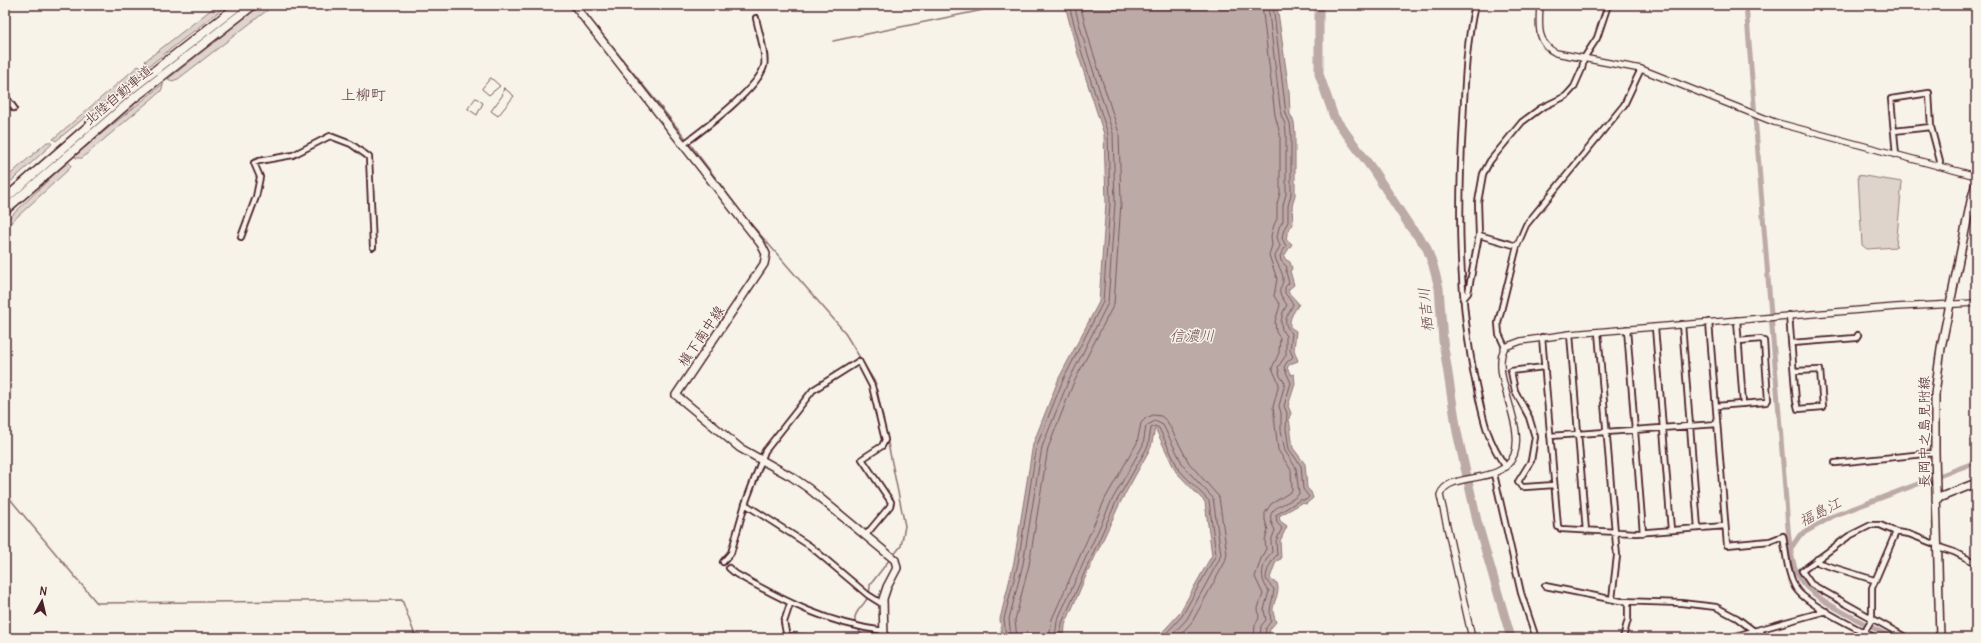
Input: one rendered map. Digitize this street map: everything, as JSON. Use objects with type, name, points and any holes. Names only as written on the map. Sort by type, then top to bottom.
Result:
[{"type":"highway","name":"北陸自動車道","points":[[5,199],[124,95],[239,5]]},
{"type":"highway","name":"北陸自動車道","points":[[5,210],[124,106],[253,5]]},
{"type":"main road","name":"槇下南中線","points":[[574,5],[684,144],[720,193],[761,244],[766,254],[764,264],[676,395],[733,442],[808,488],[897,563],[895,574],[884,595],[884,634]]},
{"type":"main road","name":"長岡中之島見附線","points":[[1940,638],[1935,453],[1936,385],[1940,353],[1970,201],[1976,182]]},
{"type":"main road","points":[[1936,499],[1976,483]]},
{"type":"street","points":[[1475,5],[1466,69],[1460,182],[1463,299],[1470,356],[1486,428],[1494,450],[1506,467]]},
{"type":"street","points":[[1540,5],[1539,32],[1546,47],[1561,54],[1641,69],[1774,122],[1976,176]]},
{"type":"street","points":[[1463,299],[1468,293],[1479,235],[1479,191],[1483,174],[1490,161],[1514,131],[1529,116],[1571,91],[1579,78],[1584,58],[1596,38],[1608,5]]},
{"type":"street","points":[[684,144],[746,93],[762,70],[765,58],[756,18]]},
{"type":"street","points":[[1505,348],[1499,334],[1498,323],[1517,246],[1526,225],[1624,104],[1641,69]]},
{"type":"street","points":[[1896,155],[1891,99],[1929,93],[1931,127],[1940,161],[1939,166]]},
{"type":"street","points":[[5,96],[14,108]]},
{"type":"street","points":[[1894,131],[1931,127]]},
{"type":"street","points":[[241,237],[256,197],[260,177],[254,163],[293,155],[330,136],[351,144],[369,157],[373,247]]},
{"type":"street","points":[[1479,235],[1517,246]]},
{"type":"street","points":[[1472,638],[1440,495],[1444,487],[1451,484],[1492,474],[1506,467],[1514,456],[1518,441],[1517,430],[1505,387],[1502,354],[1505,348],[1521,341],[1570,334],[1789,315],[1951,303],[1976,303]]},
{"type":"street","points":[[1789,315],[1794,371],[1798,409],[1823,406],[1820,370],[1794,371]]},
{"type":"street","points":[[1737,320],[1743,404]]},
{"type":"street","points":[[1709,322],[1727,545],[1770,541],[1783,536],[1788,568],[1796,588],[1806,598],[1826,611],[1876,638]]},
{"type":"street","points":[[1682,324],[1698,528]]},
{"type":"street","points":[[1655,327],[1671,530]]},
{"type":"street","points":[[1627,329],[1643,533]]},
{"type":"street","points":[[1598,332],[1617,556],[1612,599]]},
{"type":"street","points":[[1570,334],[1586,531]]},
{"type":"street","points":[[1792,344],[1856,338],[1858,335]]},
{"type":"street","points":[[1542,337],[1558,527],[1561,529],[1586,531],[1643,533],[1725,526]]},
{"type":"street","points":[[1716,406],[1766,402],[1768,400],[1763,339],[1739,341]]},
{"type":"street","points":[[723,562],[730,553],[745,504],[765,451],[806,397],[817,387],[859,361],[872,386],[885,440],[882,446],[862,459],[891,502],[890,506],[865,536]]},
{"type":"street","points":[[1544,367],[1511,371],[1515,391],[1529,417],[1535,437],[1531,461],[1518,482],[1520,485],[1525,487],[1554,485]]},
{"type":"street","points":[[1550,436],[1717,424]]},
{"type":"street","points":[[1835,463],[1935,453]]},
{"type":"street","points":[[1492,474],[1521,593],[1536,638]]},
{"type":"street","points":[[745,504],[810,546],[868,595],[884,605]]},
{"type":"street","points":[[1907,638],[1871,620],[1811,584],[1802,571],[1817,558],[1868,526],[1880,525],[1896,532],[1909,534],[1938,545],[1976,563]]},
{"type":"street","points":[[1865,631],[1871,620],[1871,594],[1874,580],[1896,532]]},
{"type":"street","points":[[1817,558],[1819,563],[1874,580]]},
{"type":"street","points":[[729,568],[790,604],[832,620],[884,634]]},
{"type":"street","points":[[1545,586],[1628,602],[1681,603],[1716,607],[1725,611],[1754,631]]},
{"type":"street","points":[[1623,638],[1628,619],[1628,602]]},
{"type":"street","points":[[790,604],[784,622],[787,637],[812,638]]},
{"type":"street","points":[[1728,638],[1826,611]]},
{"type":"street","points":[[1760,629],[1763,638]]},
{"type":"shaded area","points":[[217,5],[227,5],[149,66],[145,61]]},
{"type":"shaded area","points":[[261,5],[274,5],[178,79],[172,81],[168,79]]},
{"type":"shaded area","points":[[138,66],[144,69],[56,141],[53,139]]},
{"type":"shaded area","points":[[164,83],[161,91],[82,158],[76,158],[74,156]]},
{"type":"shaded area","points":[[47,142],[52,144],[5,187],[5,179]]},
{"type":"shaded area","points":[[68,161],[71,166],[68,170],[5,228],[5,222]]},
{"type":"shaded area","points":[[1858,175],[1902,182],[1896,247],[1867,249],[1862,245]]},
{"type":"water","name":"信濃川","points":[[1065,5],[1277,5],[1289,91],[1290,114],[1294,122],[1295,133],[1295,195],[1292,206],[1293,224],[1288,230],[1286,239],[1292,244],[1284,256],[1285,259],[1290,262],[1292,269],[1290,271],[1294,285],[1288,292],[1299,304],[1290,320],[1290,327],[1296,331],[1294,350],[1298,361],[1290,364],[1287,368],[1291,375],[1294,374],[1295,384],[1288,406],[1291,413],[1289,418],[1293,448],[1305,464],[1307,488],[1311,492],[1313,498],[1306,504],[1302,503],[1279,516],[1280,521],[1287,526],[1280,541],[1281,559],[1276,561],[1270,578],[1272,581],[1277,583],[1278,591],[1273,608],[1276,622],[1270,629],[1269,638],[1157,638],[1179,614],[1212,555],[1205,502],[1176,472],[1155,428],[1151,447],[1120,503],[1085,578],[1065,625],[1064,638],[1002,638],[1000,619],[1014,562],[1033,444],[1059,378],[1099,302],[1106,203],[1104,134],[1077,51]]},
{"type":"waterway","points":[[579,5],[684,136],[745,217],[843,330],[876,384]]},
{"type":"waterway","points":[[833,41],[1007,5]]},
{"type":"waterway","name":"栖吉川","points":[[1319,5],[1319,74],[1334,117],[1373,170],[1411,228],[1426,246],[1433,265],[1439,288],[1443,341],[1457,432],[1477,521],[1511,638]]},
{"type":"waterway","points":[[1746,5],[1788,530],[1793,561],[1800,579],[1806,587],[1816,595],[1842,612],[1892,638]]},
{"type":"waterway","points":[[877,390],[905,526],[901,546],[893,556]]},
{"type":"waterway","name":"福島江","points":[[1791,548],[1800,535],[1833,516],[1976,462]]},
{"type":"waterway","points":[[5,493],[97,603],[402,600],[416,638]]},
{"type":"waterway","points":[[864,638],[857,628],[855,620],[856,615],[869,594],[870,585],[890,559]]},
{"type":"district","name":"上柳町","points":[[363,95]]}]
